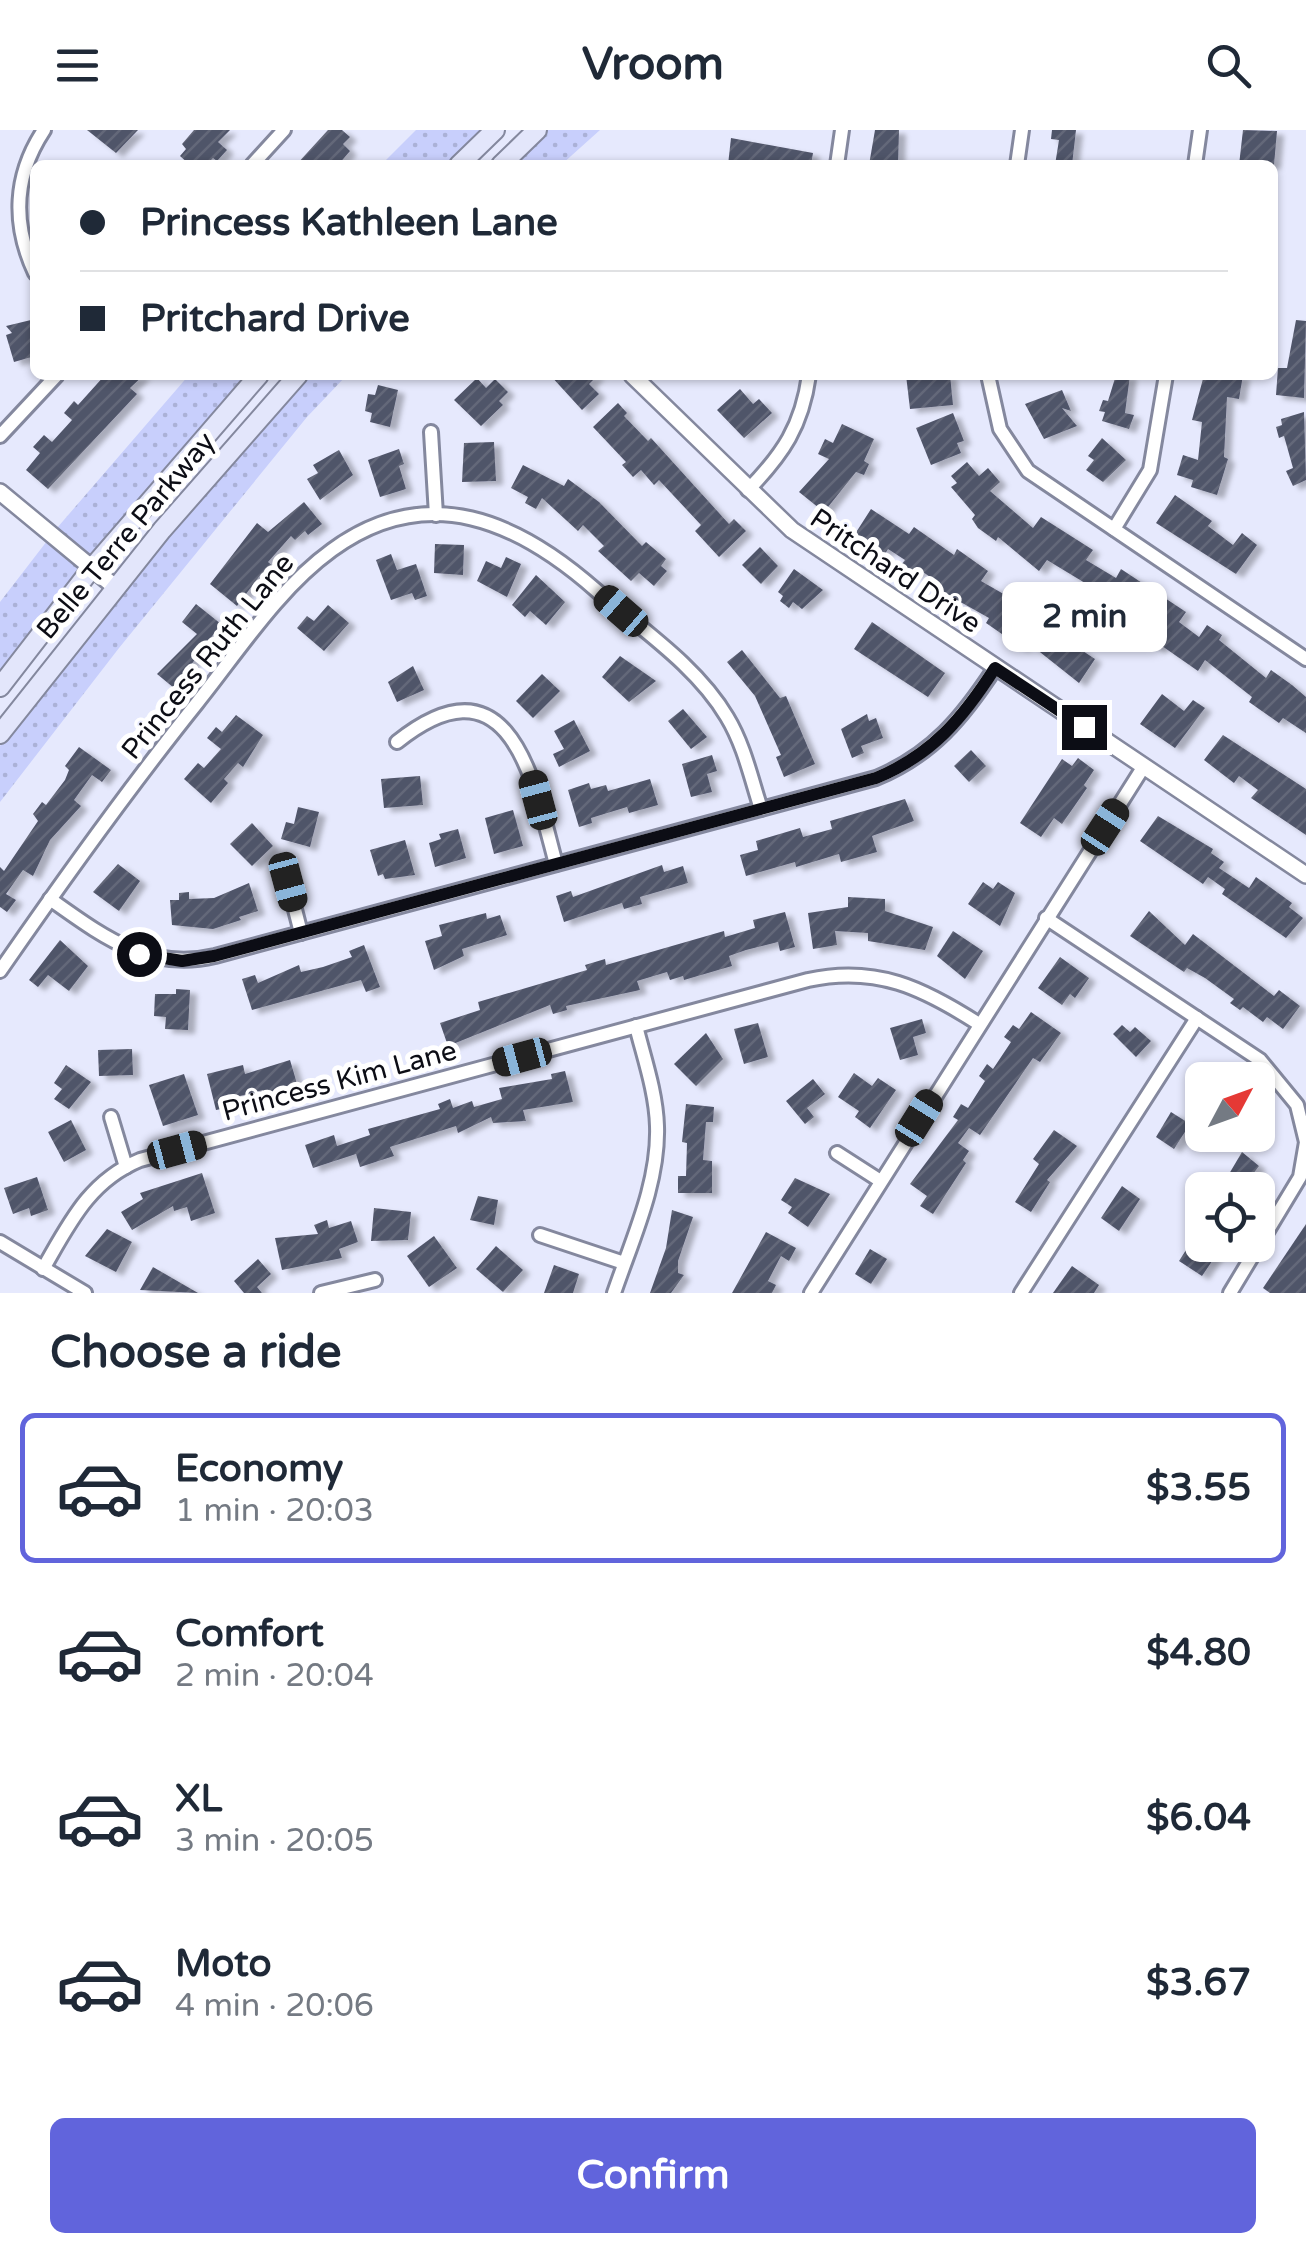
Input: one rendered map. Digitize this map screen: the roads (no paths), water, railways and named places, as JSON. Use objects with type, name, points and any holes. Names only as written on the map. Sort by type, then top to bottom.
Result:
[{"type":"main road","points":[[464,160],[495,130]]},
{"type":"main road","points":[[505,160],[537,130]]},
{"type":"main road","name":"Belle Terre Parkway","points":[[0,686],[92,568],[255,380]]},
{"type":"main road","name":"Belle Terre Parkway","points":[[0,734],[115,587],[294,380]]},
{"type":"street","points":[[30,259],[20,232],[19,198],[30,155],[44,130]]},
{"type":"street","points":[[257,160],[284,130]]},
{"type":"street","points":[[838,160],[842,130]]},
{"type":"street","points":[[1017,160],[1022,130]]},
{"type":"street","points":[[1196,160],[1200,130]]},
{"type":"street","points":[[0,436],[52,380]]},
{"type":"street","name":"Pritchard Drive","points":[[637,380],[792,530],[1306,875]]},
{"type":"street","points":[[748,490],[782,454],[794,434],[807,380]]},
{"type":"street","points":[[989,380],[994,415],[1019,462],[1050,489],[1306,658]]},
{"type":"street","points":[[1114,530],[1150,470],[1165,380]]},
{"type":"street","points":[[430,432],[436,515]]},
{"type":"street","points":[[0,492],[115,587]]},
{"type":"street","name":"Princess Ruth Lane","points":[[0,971],[172,733],[307,572],[338,546],[367,531],[436,515],[480,520],[539,544],[680,664],[732,725],[760,809]]},
{"type":"street","points":[[50,898],[121,947],[170,960],[204,959],[862,782],[908,763],[960,720],[995,668]]},
{"type":"street","points":[[397,742],[425,721],[449,714],[476,716],[502,728],[526,759],[556,864]]},
{"type":"street","points":[[811,1293],[1144,766]]},
{"type":"street","points":[[288,882],[301,932]]},
{"type":"street","points":[[1046,918],[1270,1069],[1304,1115],[1306,1142],[1300,1177],[1230,1293]]},
{"type":"street","name":"Princess Kim Lane","points":[[43,1269],[84,1200],[126,1166],[808,980],[856,974],[911,984],[979,1024]]},
{"type":"street","points":[[1021,1293],[1196,1018]]},
{"type":"street","points":[[614,1293],[650,1183],[657,1140],[656,1108],[636,1026]]},
{"type":"street","points":[[112,1117],[126,1166]]},
{"type":"street","points":[[837,1153],[879,1180]]},
{"type":"street","points":[[540,1234],[624,1263]]},
{"type":"street","points":[[0,1242],[85,1293]]},
{"type":"street","points":[[321,1293],[375,1280]]}]
